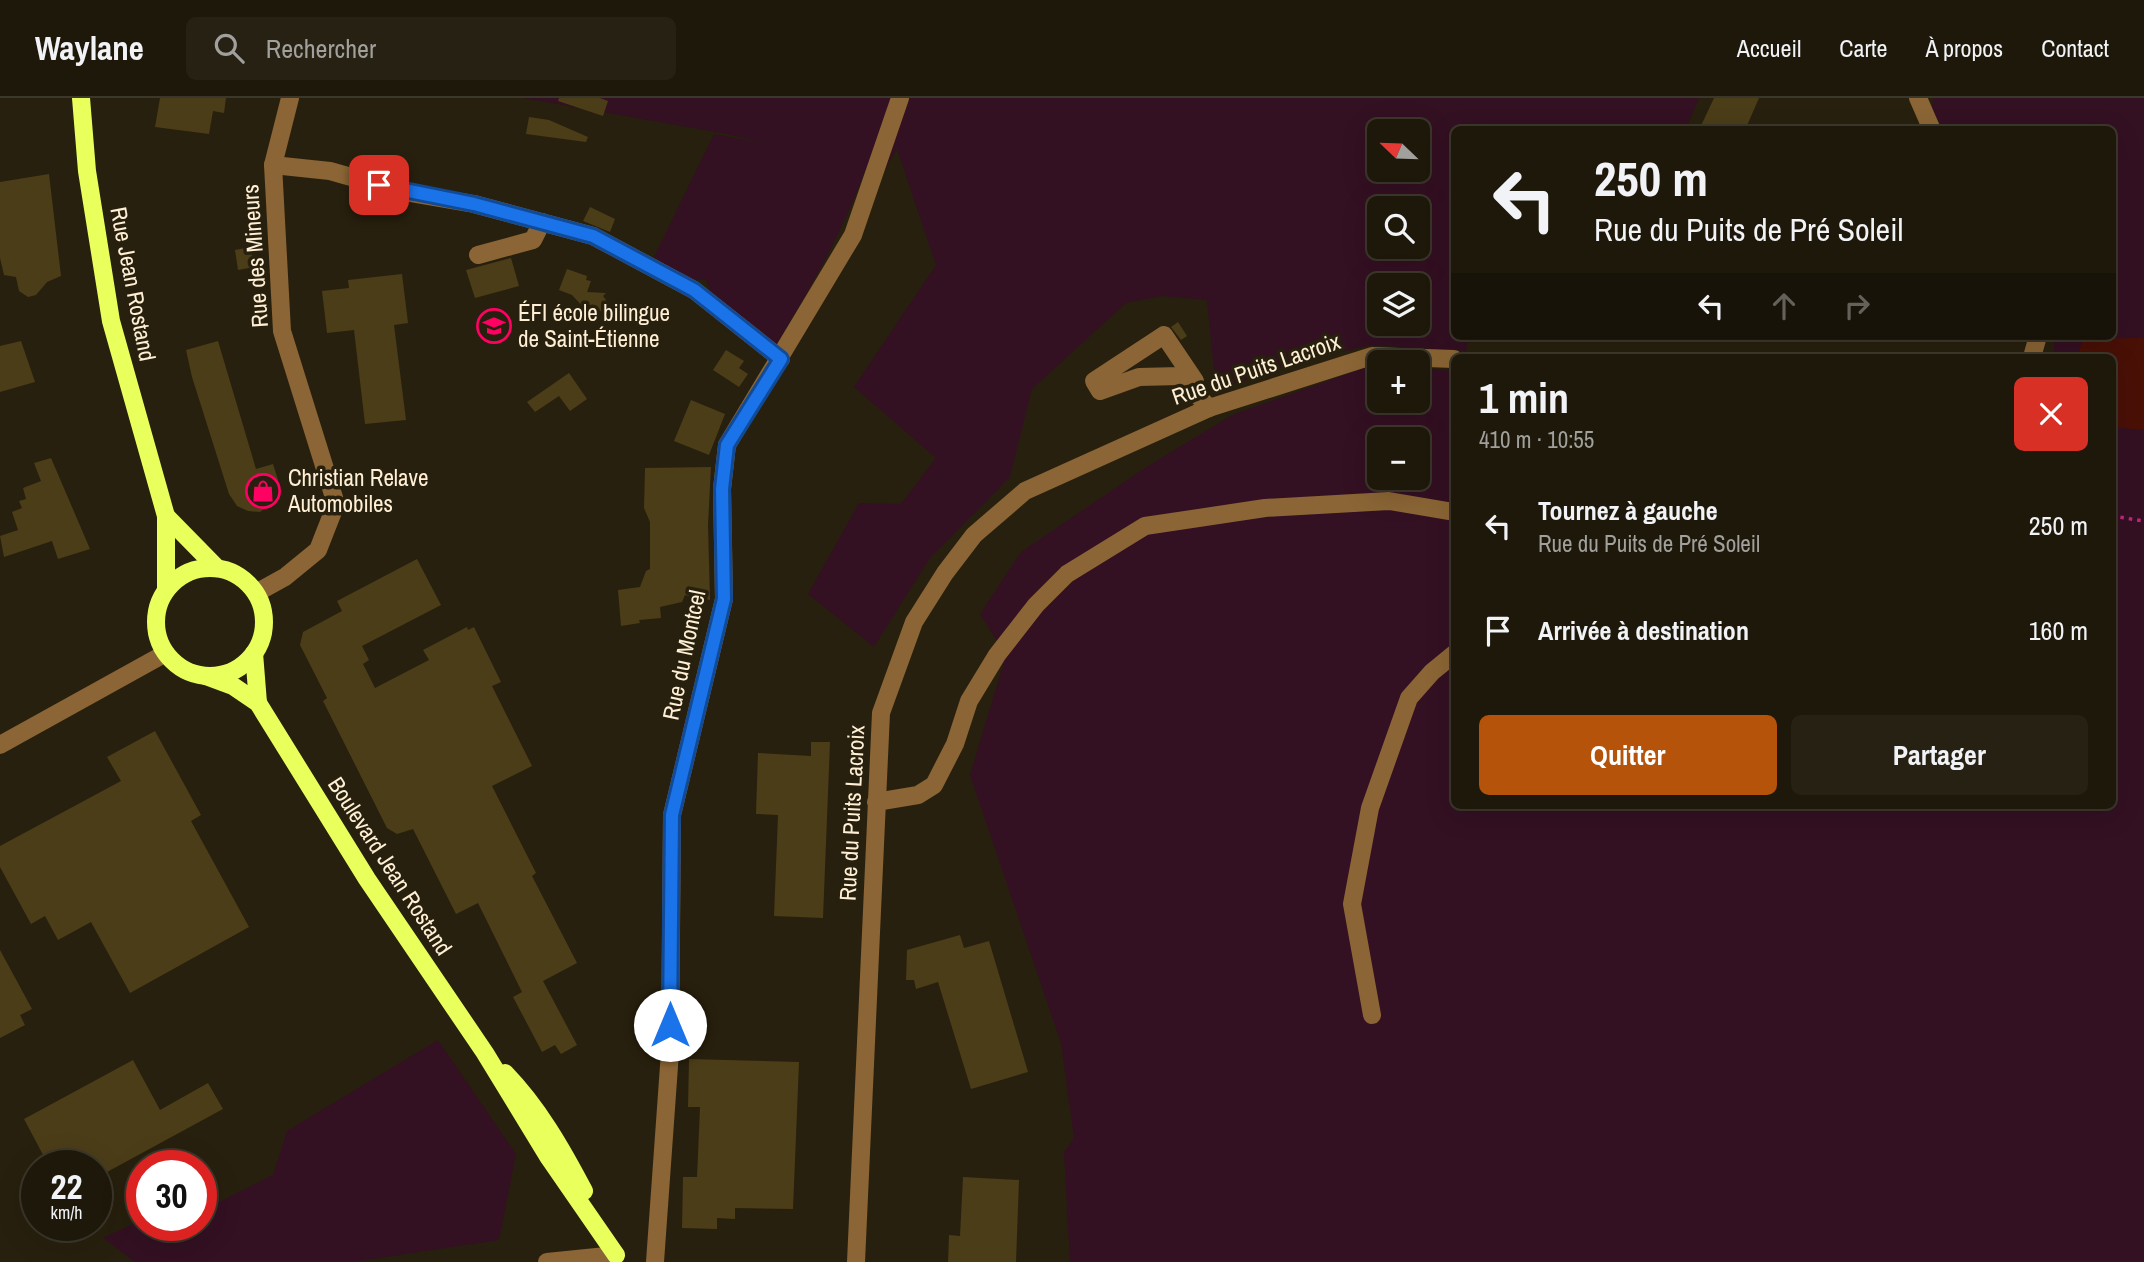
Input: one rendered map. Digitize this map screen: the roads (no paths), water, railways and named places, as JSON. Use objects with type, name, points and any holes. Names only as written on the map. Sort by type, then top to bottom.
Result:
[{"type":"main road","name":"Rue Jean Rostand","points":[[81,98],[87,171],[111,321],[166,516]]},
{"type":"main road","points":[[166,516],[217,568]]},
{"type":"main road","points":[[166,516],[166,590],[156,621],[158,638],[166,653],[183,668],[233,686],[258,703]]},
{"type":"main road","points":[[166,590],[188,572],[217,568],[232,572],[256,593],[264,623],[254,653],[258,703]]},
{"type":"main road","points":[[206,676],[233,671],[254,653]]},
{"type":"main road","name":"Boulevard Jean Rostand","points":[[258,703],[367,879],[485,1053],[549,1158],[618,1258]]},
{"type":"street","name":"Rue des Mineurs","points":[[256,593],[285,577],[318,550],[337,504],[282,331],[273,165],[290,98]]},
{"type":"street","name":"Rue du Montcel","points":[[654,1262],[670,1052],[672,815],[724,599],[722,489],[727,445],[853,235],[900,98]]},
{"type":"street","points":[[1919,101],[1930,126]]},
{"type":"street","points":[[273,165],[330,171],[404,192],[474,204],[593,236],[694,290],[781,359]]},
{"type":"street","points":[[478,255],[533,240],[542,222]]},
{"type":"street","points":[[1194,388],[1195,381],[1164,335],[1094,380],[1100,391],[1139,377],[1180,376],[1189,387],[1194,388],[1209,408]]},
{"type":"street","name":"Rue du Puits Lacroix","points":[[856,1262],[881,713],[914,622],[945,573],[974,536],[1025,491],[1209,408],[1372,356],[1451,359]]},
{"type":"street","points":[[876,802],[918,795],[934,785],[955,744],[969,701],[997,656],[1036,606],[1067,574],[1145,526],[1265,508],[1389,501],[1451,511]]},
{"type":"street","points":[[0,745],[166,653]]},
{"type":"street","points":[[1372,1015],[1352,904],[1370,808],[1409,698],[1432,672],[1451,656]]},
{"type":"street","points":[[547,1262],[618,1258]]},
{"type":"place","name":"ÉFI école bilingue de Saint-Étienne","points":[[494,326]]},
{"type":"place","name":"Christian Relave Automobiles","points":[[263,491]]}]
